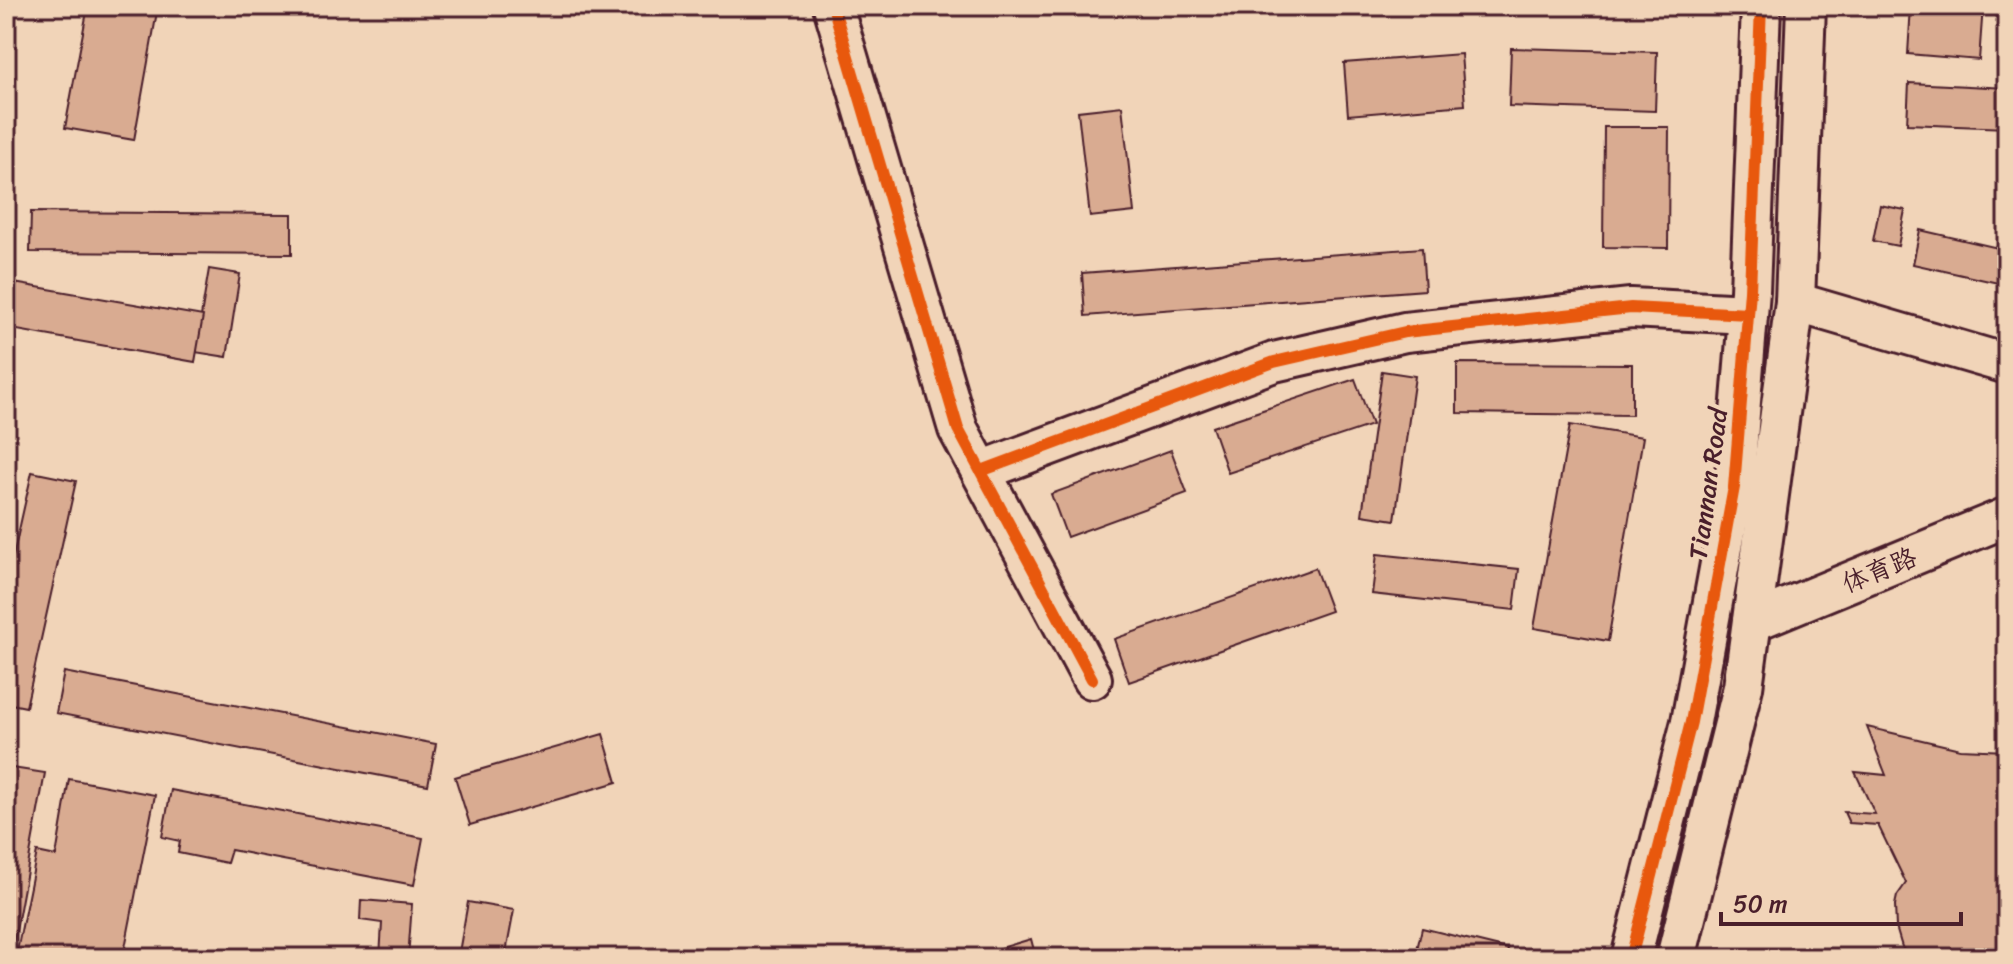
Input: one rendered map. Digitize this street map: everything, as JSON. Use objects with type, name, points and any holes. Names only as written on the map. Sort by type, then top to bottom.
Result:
[{"type":"street","points":[[833,6],[958,429],[1092,679]]},
{"type":"street","name":"Tiannan Road","points":[[1631,958],[1691,722],[1734,487],[1748,314],[1761,6]]},
{"type":"street","points":[[1676,958],[1743,687],[1752,622],[1795,302],[1806,6]]},
{"type":"street","points":[[1795,302],[2007,364]]},
{"type":"street","points":[[981,471],[1274,362],[1405,332],[1631,308],[1748,314]]},
{"type":"street","name":"体育路","points":[[1752,622],[2007,517]]},
{"type":"building","points":[[88,6],[158,6],[134,140],[65,128]]},
{"type":"building","points":[[1911,6],[1983,6],[1979,60],[1908,54]]},
{"type":"building","points":[[1511,48],[1657,52],[1655,111],[1509,106]]},
{"type":"building","points":[[1461,54],[1465,105],[1348,115],[1344,63]]},
{"type":"building","points":[[1909,83],[2007,88],[2007,128],[1907,124]]},
{"type":"building","points":[[1122,106],[1134,212],[1090,217],[1078,111]]},
{"type":"building","points":[[1604,127],[1669,127],[1668,248],[1603,247]]},
{"type":"building","points":[[1880,205],[1905,210],[1898,246],[1873,241]]},
{"type":"building","points":[[31,212],[292,214],[292,254],[30,252]]},
{"type":"building","points":[[1920,230],[2007,250],[2007,285],[1913,264]]},
{"type":"building","points":[[1422,248],[1425,290],[1085,316],[1082,273]]},
{"type":"building","points":[[209,269],[240,274],[227,357],[195,352]]},
{"type":"building","points":[[14,283],[203,316],[195,362],[6,328]]},
{"type":"building","points":[[1457,363],[1632,364],[1632,415],[1457,413]]},
{"type":"building","points":[[1382,371],[1415,376],[1395,520],[1362,515]]},
{"type":"building","points":[[1355,379],[1372,425],[1228,473],[1212,427]]},
{"type":"building","points":[[1570,425],[1643,437],[1608,641],[1534,628]]},
{"type":"building","points":[[1171,450],[1187,493],[1067,537],[1051,494]]},
{"type":"building","points":[[32,472],[76,481],[26,707],[6,703],[6,588]]},
{"type":"building","points":[[1377,554],[1519,569],[1514,610],[1372,594]]},
{"type":"building","points":[[1315,568],[1331,611],[1129,682],[1114,639]]},
{"type":"building","points":[[64,672],[436,744],[428,785],[56,713]]},
{"type":"building","points":[[1867,727],[1960,749],[2007,751],[2007,958],[1910,958],[1902,947],[1896,927],[1895,905],[1906,883],[1878,825],[1849,823],[1844,812],[1875,814],[1855,772],[1886,775]]},
{"type":"building","points":[[603,734],[617,782],[470,825],[455,777]]},
{"type":"building","points":[[6,767],[45,773],[11,958],[6,958]]},
{"type":"building","points":[[69,779],[155,795],[123,958],[35,958],[36,954],[17,951],[37,852],[56,856]]},
{"type":"building","points":[[171,790],[423,838],[414,885],[231,850],[227,863],[178,853],[180,841],[162,837]]},
{"type":"building","points":[[361,900],[412,904],[408,958],[380,958],[382,923],[360,920]]},
{"type":"building","points":[[468,902],[514,910],[505,958],[458,958]]},
{"type":"building","points":[[1422,928],[1508,949],[1506,958],[1415,958]]},
{"type":"building","points":[[1031,939],[1036,958],[974,958],[974,956]]},
{"type":"cycle path","points":[[833,6],[958,429],[1092,679]]},
{"type":"cycle path","points":[[1631,958],[1691,722],[1734,487],[1750,291],[1761,6]]},
{"type":"cycle path","points":[[981,471],[1274,362],[1405,332],[1631,308],[1748,314]]}]
